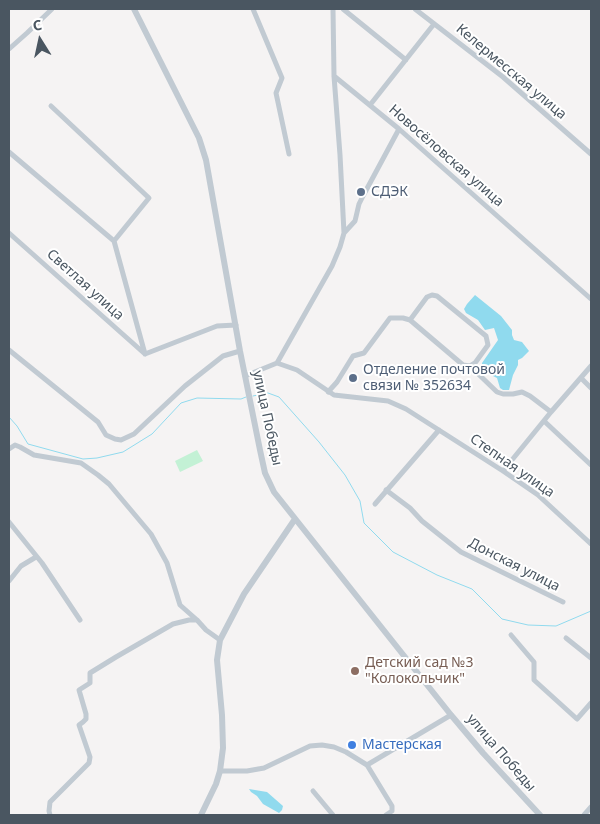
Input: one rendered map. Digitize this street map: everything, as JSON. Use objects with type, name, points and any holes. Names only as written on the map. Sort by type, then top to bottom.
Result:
[{"type":"street","points":[[9,48],[52,9]]},
{"type":"street","name":"улица Победы","points":[[134,9],[199,138],[206,160],[250,402],[266,473],[274,492],[451,715],[540,815]]},
{"type":"street","points":[[253,9],[282,78],[276,93],[289,154]]},
{"type":"street","points":[[245,376],[277,363],[332,266],[344,233],[334,76],[333,9]]},
{"type":"street","points":[[343,9],[406,60]]},
{"type":"street","name":"Келермесская улица","points":[[415,9],[502,77],[591,154]]},
{"type":"street","points":[[370,105],[434,24]]},
{"type":"street","name":"Новосёловская улица","points":[[334,76],[399,130],[591,299]]},
{"type":"street","points":[[51,106],[150,198],[114,241]]},
{"type":"street","points":[[344,233],[355,221],[359,204],[399,130]]},
{"type":"street","points":[[9,152],[114,241],[146,354],[217,326],[236,325]]},
{"type":"street","name":"Светлая улица","points":[[9,233],[146,354]]},
{"type":"street","points":[[410,320],[427,297],[437,296],[486,336],[488,345],[475,363],[470,366]]},
{"type":"street","points":[[328,392],[353,356],[364,353],[390,318],[403,318],[410,320],[463,365],[470,366],[497,392],[512,394],[522,392],[551,412]]},
{"type":"street","points":[[9,350],[98,422],[106,435],[121,440],[134,434],[185,386],[223,356],[240,351]]},
{"type":"street","name":"Степная улица","points":[[277,363],[297,370],[334,395],[388,401],[406,409],[538,495],[591,544]]},
{"type":"street","points":[[503,471],[591,366]]},
{"type":"street","points":[[581,378],[591,388]]},
{"type":"street","points":[[544,421],[591,465]]},
{"type":"street","points":[[375,504],[438,430]]},
{"type":"street","points":[[9,449],[16,445],[34,455],[81,463],[109,484],[151,534],[167,563],[180,605],[206,630],[220,640]]},
{"type":"street","name":"Донская улица","points":[[386,490],[461,552],[563,602]]},
{"type":"street","points":[[201,815],[220,771],[223,748],[218,660],[220,640],[244,594],[295,519]]},
{"type":"street","points":[[9,522],[42,563],[80,620]]},
{"type":"street","points":[[9,581],[21,566],[36,557]]},
{"type":"street","points":[[50,815],[50,802],[89,763],[90,757],[79,725],[86,719],[86,714],[79,690],[90,683],[90,673],[173,624],[197,620]]},
{"type":"street","points":[[512,635],[534,662],[534,680],[577,719],[591,703]]},
{"type":"street","points":[[566,638],[591,658]]},
{"type":"street","points":[[367,765],[451,715]]},
{"type":"street","points":[[220,771],[247,771],[264,768],[310,746],[322,745],[346,752],[367,765],[392,806],[392,811],[386,815]]},
{"type":"street","points":[[313,791],[333,815]]},
{"type":"street","points":[[584,815],[591,807]]},
{"type":"green space","points":[[197,450],[203,461],[180,472],[175,461]]},
{"type":"water","points":[[475,295],[501,316],[512,330],[514,340],[522,342],[529,351],[518,360],[509,390],[500,388],[497,378],[485,372],[482,367],[482,363],[498,340],[494,328],[485,330],[478,320],[466,313],[464,309]]},
{"type":"water","points":[[249,789],[267,792],[283,806],[282,810],[279,813],[263,804]]},
{"type":"waterway","points":[[253,396],[268,393],[279,397],[345,475],[360,501],[364,523],[393,552],[437,575],[472,589],[502,619],[528,625],[556,626],[591,611]]},
{"type":"waterway","points":[[9,417],[28,444],[83,459],[97,458],[123,452],[152,434],[181,403],[197,398],[241,399],[246,397]]},
{"type":"place","name":"СДЭК","points":[[361,192]]},
{"type":"place","name":"Отделение почтовой связи № 352634","points":[[353,378]]},
{"type":"place","name":"Детский сад №3 \"Колокольчик\"","points":[[355,671]]},
{"type":"place","name":"Мастерская","points":[[352,745]]}]
